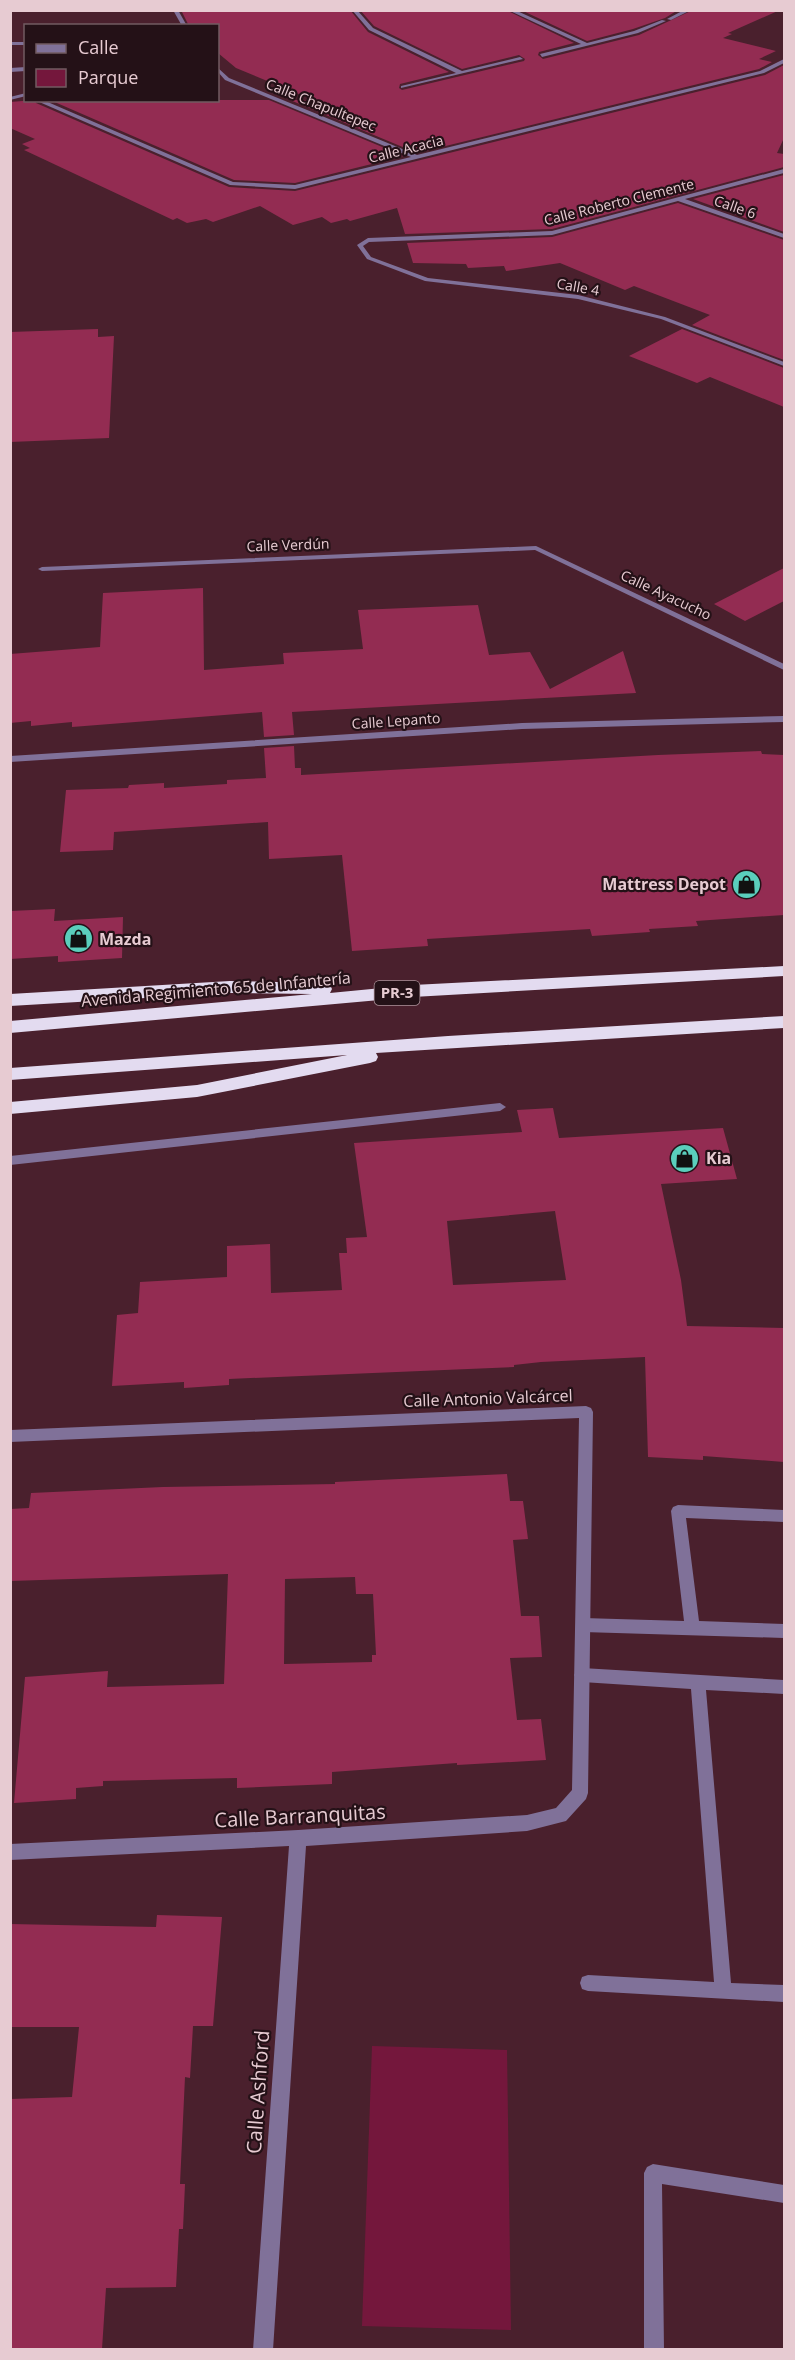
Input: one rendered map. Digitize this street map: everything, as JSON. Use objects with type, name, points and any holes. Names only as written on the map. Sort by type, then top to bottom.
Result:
[{"type":"highway","name":"Avenida Regimiento 65 de Infantería","points":[[10,1027],[413,991],[784,971]]},
{"type":"highway","points":[[10,1000],[230,987],[413,991]]},
{"type":"highway","points":[[10,1074],[448,1042],[784,1022]]},
{"type":"highway","points":[[10,1108],[197,1091],[448,1042]]},
{"type":"street","points":[[175,10],[184,24]]},
{"type":"street","points":[[354,10],[371,29],[461,73]]},
{"type":"street","points":[[510,10],[586,44]]},
{"type":"street","points":[[542,55],[636,32],[689,10]]},
{"type":"street","points":[[403,87],[520,59]]},
{"type":"street","name":"Calle Acacia","points":[[42,102],[232,184],[295,187],[762,72],[784,61]]},
{"type":"street","name":"Calle Chapultepec","points":[[219,70],[227,79],[419,158]]},
{"type":"street","name":"Calle Roberto Clemente","points":[[365,253],[360,245],[368,240],[552,233],[784,171]]},
{"type":"street","name":"Calle 6","points":[[678,200],[784,236]]},
{"type":"street","name":"Calle 4","points":[[365,253],[369,258],[428,280],[578,297],[663,318],[784,364]]},
{"type":"street","name":"Calle Verdún","points":[[42,569],[536,548]]},
{"type":"street","name":"Calle Ayacucho","points":[[536,548],[784,667]]},
{"type":"street","name":"Calle Lepanto","points":[[10,759],[522,726],[784,719]]},
{"type":"street","points":[[10,1161],[500,1107]]},
{"type":"street","name":"Calle Antonio Valcárcel","points":[[10,1436],[586,1412],[580,1793]]},
{"type":"street","points":[[692,1628],[678,1511],[784,1516]]},
{"type":"street","points":[[583,1625],[784,1631]]},
{"type":"street","points":[[582,1675],[784,1687]]},
{"type":"street","points":[[698,1683],[723,1991]]},
{"type":"street","name":"Calle Barranquitas","points":[[10,1852],[298,1838],[527,1823],[560,1815],[580,1793]]},
{"type":"street","name":"Calle Ashford","points":[[263,2349],[298,1838]]},
{"type":"street","points":[[588,1983],[784,1994]]},
{"type":"street","points":[[654,2349],[653,2173],[784,2194]]},
{"type":"green space","points":[[372,2046],[507,2050],[511,2330],[362,2326]]},
{"type":"building","points":[[181,10],[350,10],[368,32],[449,72],[400,84],[399,88],[402,90],[525,59],[519,55],[462,69],[374,26],[360,10],[506,10],[574,43],[539,52],[538,55],[543,59],[639,35],[693,10],[780,10],[728,33],[732,34],[723,38],[776,51],[759,59],[772,62],[759,69],[417,153],[290,100],[313,100],[236,68],[219,54],[219,24],[188,24]]},
{"type":"building","points":[[521,10],[678,10],[665,18],[633,29],[587,41]]},
{"type":"building","points":[[784,65],[784,138],[777,153],[784,154],[784,167],[552,229],[405,234],[397,208],[350,221],[347,219],[331,223],[322,217],[293,225],[260,206],[213,222],[206,219],[187,223],[177,218],[173,220],[24,150],[30,148],[22,144],[35,139],[10,128],[10,102],[36,102],[229,187],[295,191],[765,75]]},
{"type":"building","points":[[269,100],[404,156],[295,183],[234,180],[55,102]]},
{"type":"building","points":[[784,175],[784,232],[693,199]]},
{"type":"building","points":[[678,203],[784,240],[784,360],[692,325],[710,315],[634,286],[625,290],[560,263],[506,271],[504,266],[468,268],[466,264],[413,263],[407,243],[552,237]]},
{"type":"building","points":[[98,329],[98,337],[114,336],[109,438],[10,442],[10,332]]},
{"type":"building","points":[[682,329],[784,368],[784,407],[710,377],[697,383],[629,356]]},
{"type":"building","points":[[784,568],[784,601],[745,621],[714,604]]},
{"type":"building","points":[[203,588],[204,670],[284,664],[283,653],[363,649],[358,610],[478,605],[489,655],[530,652],[550,689],[623,651],[636,693],[292,712],[294,735],[264,737],[262,712],[72,727],[72,722],[31,726],[31,721],[10,723],[10,654],[100,647],[103,593]]},
{"type":"building","points":[[294,746],[295,768],[301,768],[301,775],[658,755],[761,751],[762,754],[784,755],[784,915],[696,921],[698,926],[649,929],[650,932],[592,936],[590,929],[427,939],[428,946],[352,951],[342,855],[269,859],[268,822],[114,832],[113,850],[60,852],[66,790],[128,788],[129,785],[164,783],[164,788],[227,784],[227,780],[266,778],[264,748]]},
{"type":"building","points":[[55,909],[54,921],[123,917],[122,958],[58,962],[58,956],[10,959],[10,911]]},
{"type":"building","points":[[553,1108],[559,1138],[723,1128],[737,1179],[661,1184],[681,1280],[687,1326],[784,1328],[784,1462],[703,1456],[703,1460],[648,1457],[645,1357],[541,1362],[514,1365],[514,1367],[229,1379],[229,1385],[184,1388],[184,1382],[112,1386],[117,1315],[138,1313],[140,1282],[227,1277],[227,1246],[270,1244],[271,1293],[342,1290],[339,1253],[347,1253],[346,1238],[367,1237],[354,1143],[522,1132],[517,1110]],"holes":[[[555,1211],[566,1280],[453,1285],[447,1221]]]},
{"type":"building","points":[[507,1474],[510,1501],[523,1501],[528,1539],[513,1540],[521,1616],[539,1616],[542,1657],[510,1658],[517,1720],[541,1719],[546,1760],[457,1765],[457,1763],[332,1772],[332,1784],[237,1788],[237,1778],[103,1781],[103,1786],[76,1788],[76,1799],[14,1803],[25,1677],[108,1671],[107,1687],[224,1684],[228,1574],[10,1581],[10,1509],[29,1508],[31,1493],[163,1487],[335,1484],[335,1482]],"holes":[[[355,1577],[356,1594],[373,1594],[376,1655],[372,1655],[372,1662],[284,1664],[285,1579]]]},
{"type":"building","points":[[157,1915],[222,1917],[213,2026],[193,2026],[190,2078],[185,2077],[180,2184],[185,2184],[183,2229],[179,2229],[176,2287],[106,2288],[102,2349],[10,2349],[10,2099],[72,2097],[79,2027],[10,2027],[10,1924],[156,1927]]},
{"type":"place","name":"Mattress Depot","points":[[747,884]]},
{"type":"place","name":"Mazda","points":[[78,939]]},
{"type":"place","name":"Kia","points":[[685,1158]]}]
